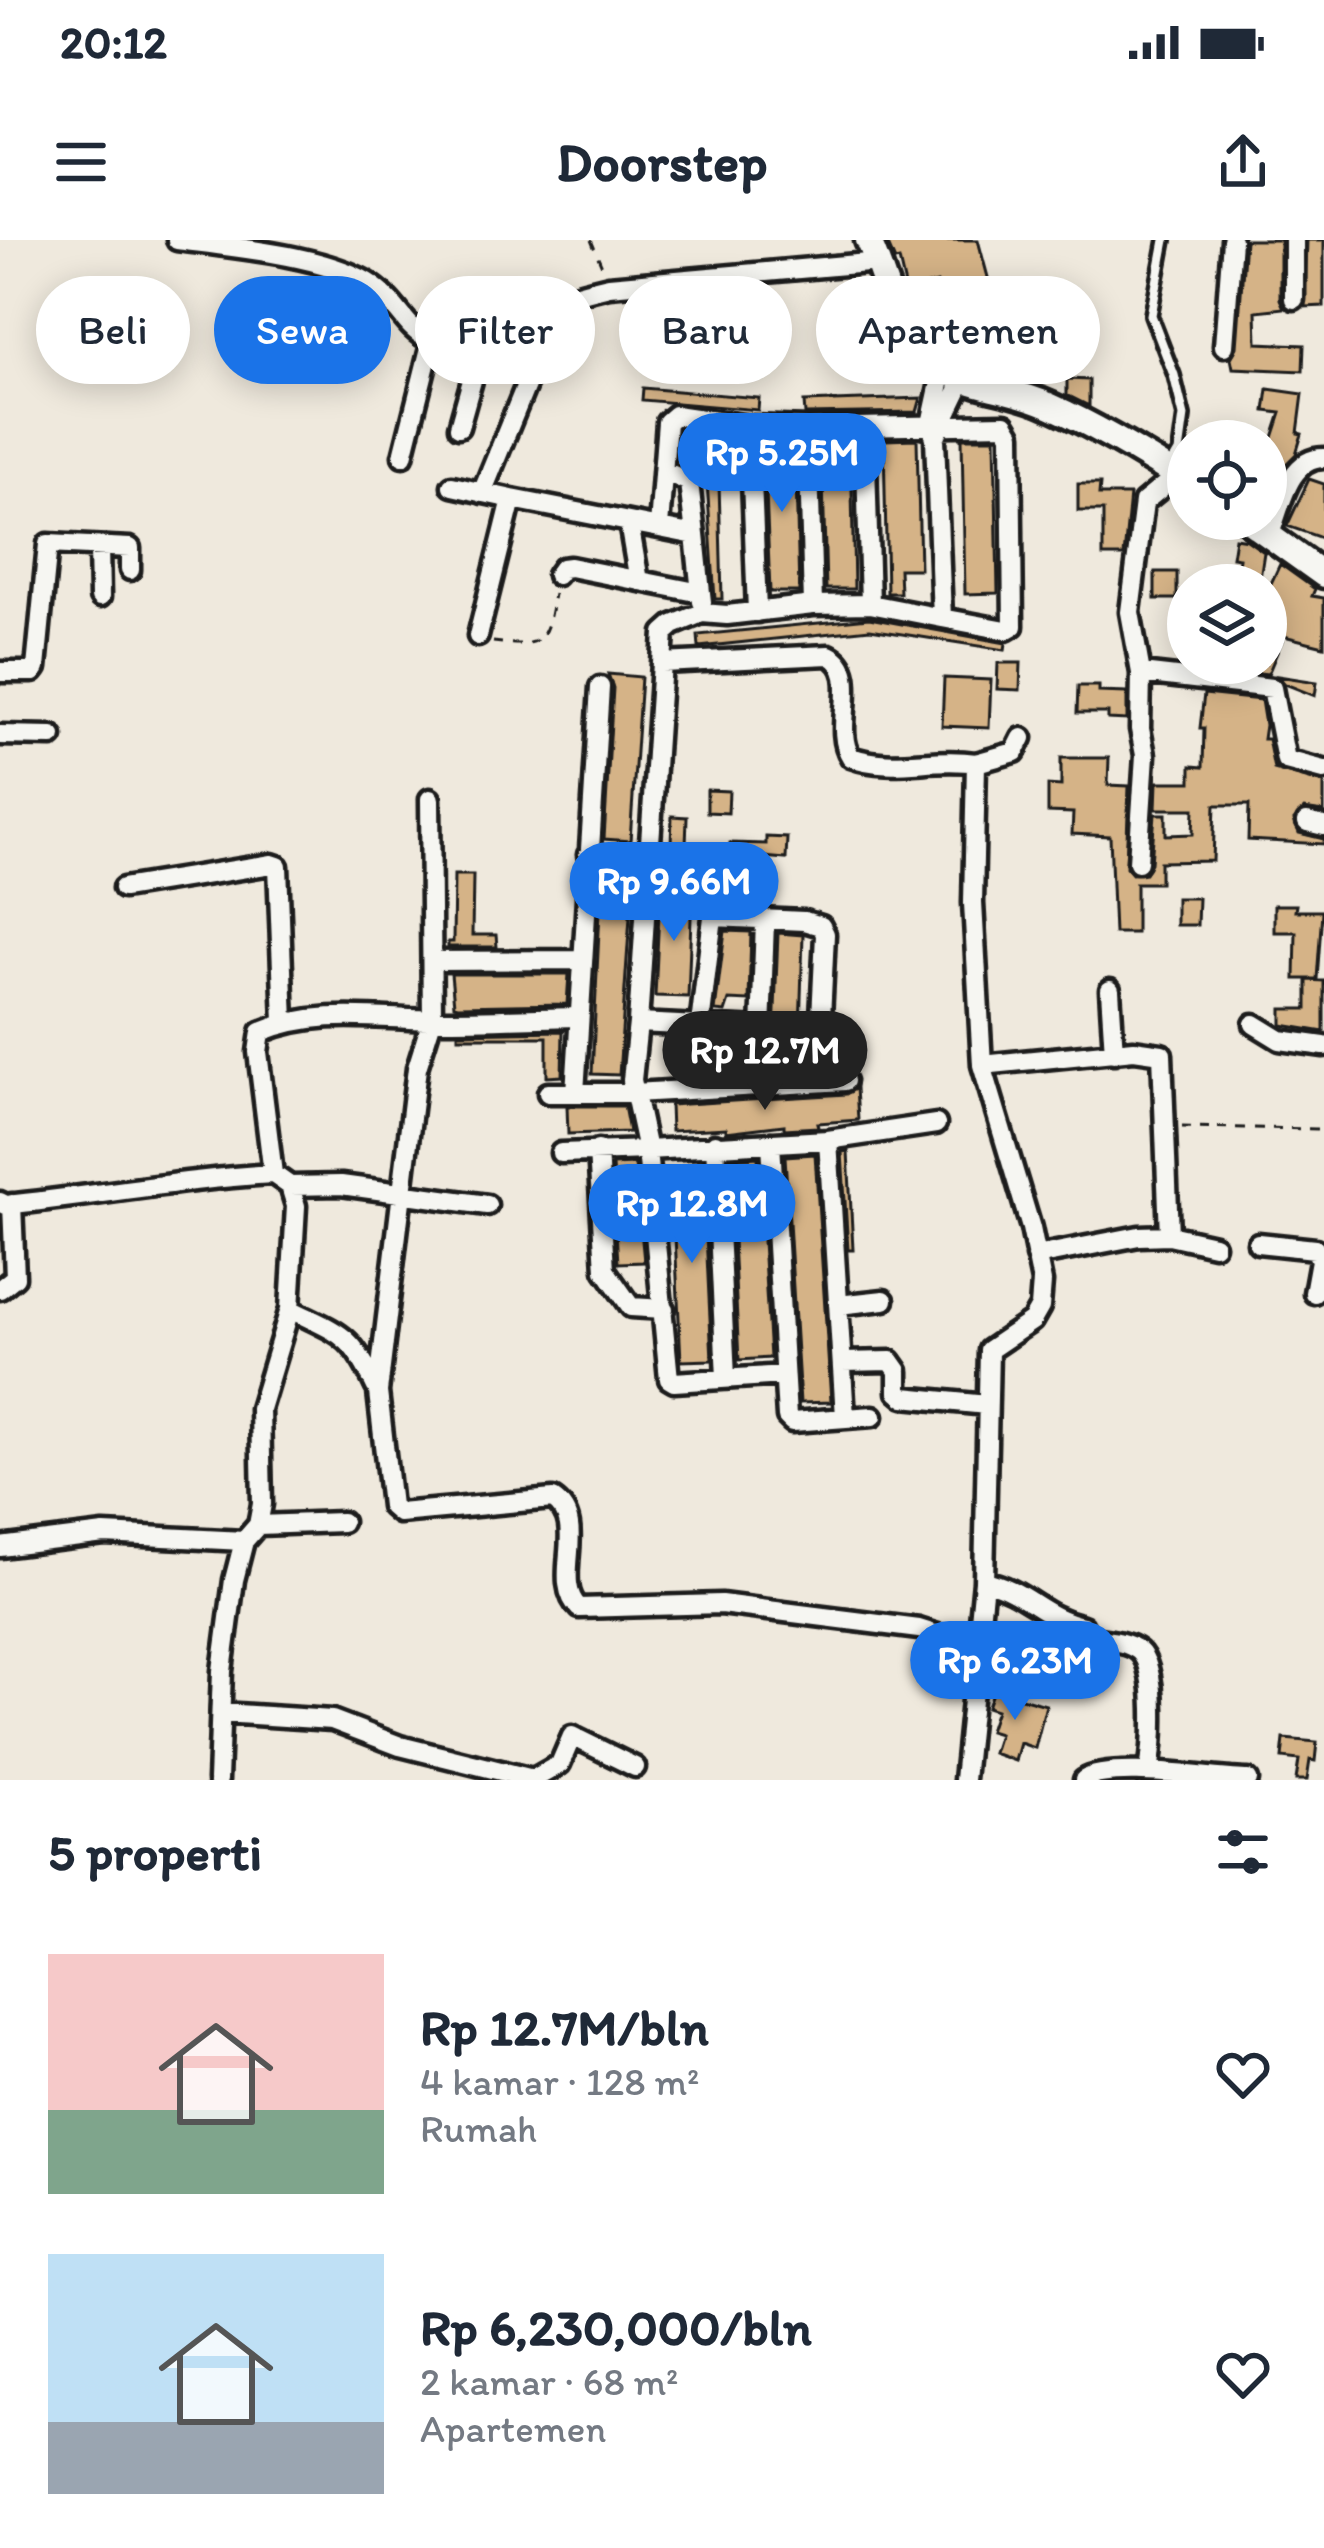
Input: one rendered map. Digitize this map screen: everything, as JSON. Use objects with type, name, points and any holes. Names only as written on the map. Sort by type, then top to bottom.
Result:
[{"type":"street","points":[[177,240],[252,245],[351,273],[379,290],[415,331]]},
{"type":"street","points":[[1224,346],[1232,240]]},
{"type":"street","points":[[1294,240],[1294,299]]},
{"type":"street","points":[[709,276],[802,266],[873,251]]},
{"type":"street","points":[[595,289],[619,285]]},
{"type":"street","points":[[403,456],[421,384]]},
{"type":"street","points":[[459,427],[471,384]]},
{"type":"street","points":[[482,493],[526,384]]},
{"type":"street","points":[[943,618],[936,429],[950,384]]},
{"type":"street","points":[[983,384],[1045,403],[1123,441],[1167,469]]},
{"type":"street","points":[[557,574],[570,567],[639,580],[702,603],[758,612],[870,604],[1006,630],[1016,616],[1010,426],[1000,423],[936,429],[750,427],[670,417],[659,527]]},
{"type":"street","points":[[750,427],[758,612]]},
{"type":"street","points":[[865,427],[870,604]]},
{"type":"street","points":[[808,428],[814,605]]},
{"type":"street","points":[[1287,493],[1298,466],[1324,458]]},
{"type":"street","points":[[664,471],[689,482],[702,603]]},
{"type":"street","points":[[1138,862],[1145,755],[1140,729],[1141,673],[1130,612],[1141,512],[1148,496],[1167,483]]},
{"type":"street","points":[[452,487],[695,536]]},
{"type":"street","points":[[478,636],[512,499]]},
{"type":"street","points":[[629,523],[639,580]]},
{"type":"street","points":[[0,672],[33,672],[36,668],[47,544],[99,547],[131,538],[130,570]]},
{"type":"street","points":[[1278,540],[1324,575]]},
{"type":"street","points":[[99,547],[100,597]]},
{"type":"street","points":[[702,603],[664,633],[638,1023],[631,1067],[647,1150],[670,1379],[784,1375]]},
{"type":"street","points":[[662,663],[830,655],[842,662],[847,673],[843,734],[850,757],[898,765],[945,758],[976,763],[1015,752],[1022,738]]},
{"type":"street","points":[[1141,673],[1272,688],[1282,754],[1291,763],[1324,770]]},
{"type":"street","points":[[575,1093],[600,687]]},
{"type":"street","points":[[0,735],[52,736]]},
{"type":"street","points":[[964,1780],[984,1581],[989,1350],[1037,1315],[1042,1282],[982,1065],[974,903],[976,763]]},
{"type":"street","points":[[430,799],[432,1020],[417,1068],[378,1392],[391,1506],[399,1513],[553,1499],[561,1504],[570,1531],[570,1595],[579,1608],[722,1604],[919,1629],[976,1647]]},
{"type":"street","points":[[589,855],[707,877],[712,917],[700,1025]]},
{"type":"street","points":[[123,888],[278,866],[284,1022]]},
{"type":"street","points":[[712,917],[815,922],[824,934],[818,1081]]},
{"type":"street","points":[[759,1085],[765,922]]},
{"type":"street","points":[[432,961],[582,960]]},
{"type":"street","points":[[1110,990],[1114,1053]]},
{"type":"street","points":[[218,1780],[234,1580],[244,1541],[258,1525],[262,1504],[260,1408],[290,1309],[296,1206],[281,1180],[258,1042],[261,1032],[284,1022],[363,1014],[432,1020],[577,1017]]},
{"type":"street","points":[[638,1023],[760,1029]]},
{"type":"street","points":[[1254,1024],[1280,1040],[1324,1046]]},
{"type":"street","points":[[982,1065],[1114,1053],[1162,1054],[1168,1235]]},
{"type":"street","points":[[548,1093],[845,1081]]},
{"type":"street","points":[[560,1153],[829,1140],[936,1124]]},
{"type":"street","points":[[829,1140],[845,1417]]},
{"type":"street","points":[[770,1143],[786,1413],[793,1422],[873,1416]]},
{"type":"street","points":[[715,1144],[726,1378]]},
{"type":"street","points":[[598,1150],[605,1270],[631,1307],[664,1309]]},
{"type":"street","points":[[0,1289],[15,1277],[6,1203],[112,1193],[196,1178],[341,1185],[487,1205]]},
{"type":"street","points":[[1036,1256],[1139,1236],[1168,1235],[1214,1245]]},
{"type":"street","points":[[1258,1243],[1315,1249],[1322,1260],[1314,1293]]},
{"type":"street","points":[[838,1304],[884,1300]]},
{"type":"street","points":[[290,1309],[341,1334],[358,1349],[378,1392]]},
{"type":"street","points":[[842,1362],[891,1361],[898,1368],[898,1393],[906,1397],[987,1405]]},
{"type":"street","points":[[258,1525],[342,1522]]},
{"type":"street","points":[[0,1547],[104,1534],[244,1541]]},
{"type":"street","points":[[984,1581],[1016,1590],[1047,1616],[1083,1626],[1083,1637],[1138,1650],[1145,1658],[1154,1718],[1149,1772]]},
{"type":"street","points":[[220,1713],[332,1720],[400,1746],[533,1779],[560,1764],[572,1736],[635,1767]]},
{"type":"street","points":[[1084,1780],[1092,1774],[1118,1771],[1248,1780]]},
{"type":"lane","points":[[1165,240],[1151,315],[1174,375],[1183,420]]},
{"type":"path","points":[[591,240],[609,286]]},
{"type":"path","points":[[478,636],[482,641],[525,646],[540,641],[548,632],[557,574]]},
{"type":"path","points":[[1163,1127],[1324,1129]]},
{"type":"building","points":[[886,240],[978,240],[988,276],[903,276],[899,260],[895,261]]},
{"type":"building","points":[[1245,240],[1280,240],[1284,308],[1256,311],[1257,343],[1304,345],[1303,371],[1233,368]]},
{"type":"building","points":[[1307,240],[1324,240],[1324,306],[1305,307]]},
{"type":"building","points":[[1067,384],[1089,384],[1089,406],[1067,395]]},
{"type":"building","points":[[643,388],[759,398],[758,410],[642,400]]},
{"type":"building","points":[[1268,389],[1303,394],[1298,433],[1302,434],[1296,454],[1287,463],[1287,420],[1279,420],[1281,413],[1265,411]]},
{"type":"building","points":[[921,398],[917,412],[805,414],[804,402]]},
{"type":"building","points":[[962,438],[995,438],[998,593],[965,594]]},
{"type":"building","points":[[917,439],[920,569],[899,569],[900,593],[887,593],[884,440]]},
{"type":"building","points":[[764,440],[795,441],[799,592],[770,592]]},
{"type":"building","points":[[822,441],[851,441],[854,589],[826,589]]},
{"type":"building","points":[[1309,479],[1324,484],[1324,539],[1287,526]]},
{"type":"building","points":[[707,482],[719,482],[722,599],[715,599]]},
{"type":"building","points":[[1078,484],[1100,484],[1099,495],[1130,495],[1124,556],[1103,556],[1103,511],[1078,511]]},
{"type":"building","points":[[1235,540],[1247,540],[1264,552],[1262,564],[1238,564],[1239,558],[1232,557]]},
{"type":"building","points":[[1287,569],[1315,589],[1312,596],[1324,598],[1324,646],[1287,637]]},
{"type":"building","points":[[1155,572],[1167,572],[1167,599],[1155,599]]},
{"type":"building","points":[[869,618],[1006,643],[1005,650],[870,629],[699,647],[698,635]]},
{"type":"building","points":[[998,663],[1021,663],[1020,690],[997,689]]},
{"type":"building","points":[[608,674],[641,677],[630,841],[604,839],[613,688]]},
{"type":"building","points":[[1287,677],[1317,682],[1315,696],[1285,684]]},
{"type":"building","points":[[944,678],[991,680],[989,728],[942,726]]},
{"type":"building","points":[[1078,686],[1127,693],[1127,720],[1108,719],[1108,713],[1077,713]]},
{"type":"building","points":[[1204,694],[1261,700],[1263,739],[1268,739],[1274,769],[1324,783],[1324,812],[1304,809],[1294,820],[1299,833],[1324,839],[1324,844],[1248,840],[1249,805],[1215,805],[1213,861],[1160,862],[1160,883],[1136,883],[1136,933],[1114,933],[1110,836],[1072,834],[1073,813],[1048,812],[1048,785],[1061,786],[1061,758],[1109,758],[1108,785],[1129,786],[1126,867],[1132,874],[1145,873],[1151,863],[1155,814],[1166,814],[1166,835],[1193,834],[1194,809],[1156,809],[1157,782],[1191,782],[1191,766],[1203,767]]},
{"type":"building","points":[[707,790],[729,791],[728,813],[707,812]]},
{"type":"building","points":[[672,816],[687,817],[686,846],[671,844]]},
{"type":"building","points":[[766,837],[787,838],[786,859],[729,854],[730,843],[766,844]]},
{"type":"building","points":[[602,870],[633,873],[619,1075],[592,1074]]},
{"type":"building","points":[[454,875],[473,875],[472,935],[496,935],[497,947],[448,947],[453,942]]},
{"type":"building","points":[[660,891],[692,892],[688,997],[655,996]]},
{"type":"building","points":[[1176,898],[1198,898],[1197,925],[1176,925]]},
{"type":"building","points":[[1274,905],[1322,911],[1317,979],[1295,979],[1296,932],[1274,932]]},
{"type":"building","points":[[725,931],[751,932],[749,1001],[729,1000],[725,1012],[715,1011]]},
{"type":"building","points":[[778,933],[803,935],[799,1062],[773,1061]]},
{"type":"building","points":[[451,974],[569,974],[567,1004],[454,1005]]},
{"type":"building","points":[[1307,980],[1324,981],[1324,1032],[1282,1025],[1282,1009],[1307,1009]]},
{"type":"building","points":[[563,1031],[562,1076],[547,1077],[547,1037],[458,1037],[458,1033]]},
{"type":"building","points":[[856,1088],[858,1120],[784,1129],[784,1125],[726,1132],[726,1128],[671,1131],[670,1105],[846,1094]]},
{"type":"building","points":[[567,1106],[624,1106],[629,1132],[568,1134]]},
{"type":"building","points":[[848,1151],[853,1250],[848,1250],[842,1152]]},
{"type":"building","points":[[815,1154],[831,1402],[800,1403],[785,1156]]},
{"type":"building","points":[[758,1157],[770,1358],[739,1360],[729,1159]]},
{"type":"building","points":[[635,1164],[644,1262],[618,1263],[612,1165]]},
{"type":"building","points":[[703,1172],[712,1360],[681,1361],[672,1173]]},
{"type":"building","points":[[993,1690],[1046,1705],[1035,1748],[1020,1743],[1015,1761],[993,1753],[999,1734],[989,1731],[996,1710],[987,1707]]},
{"type":"building","points":[[1284,1739],[1317,1742],[1307,1780],[1296,1780],[1299,1760],[1282,1758]]}]
